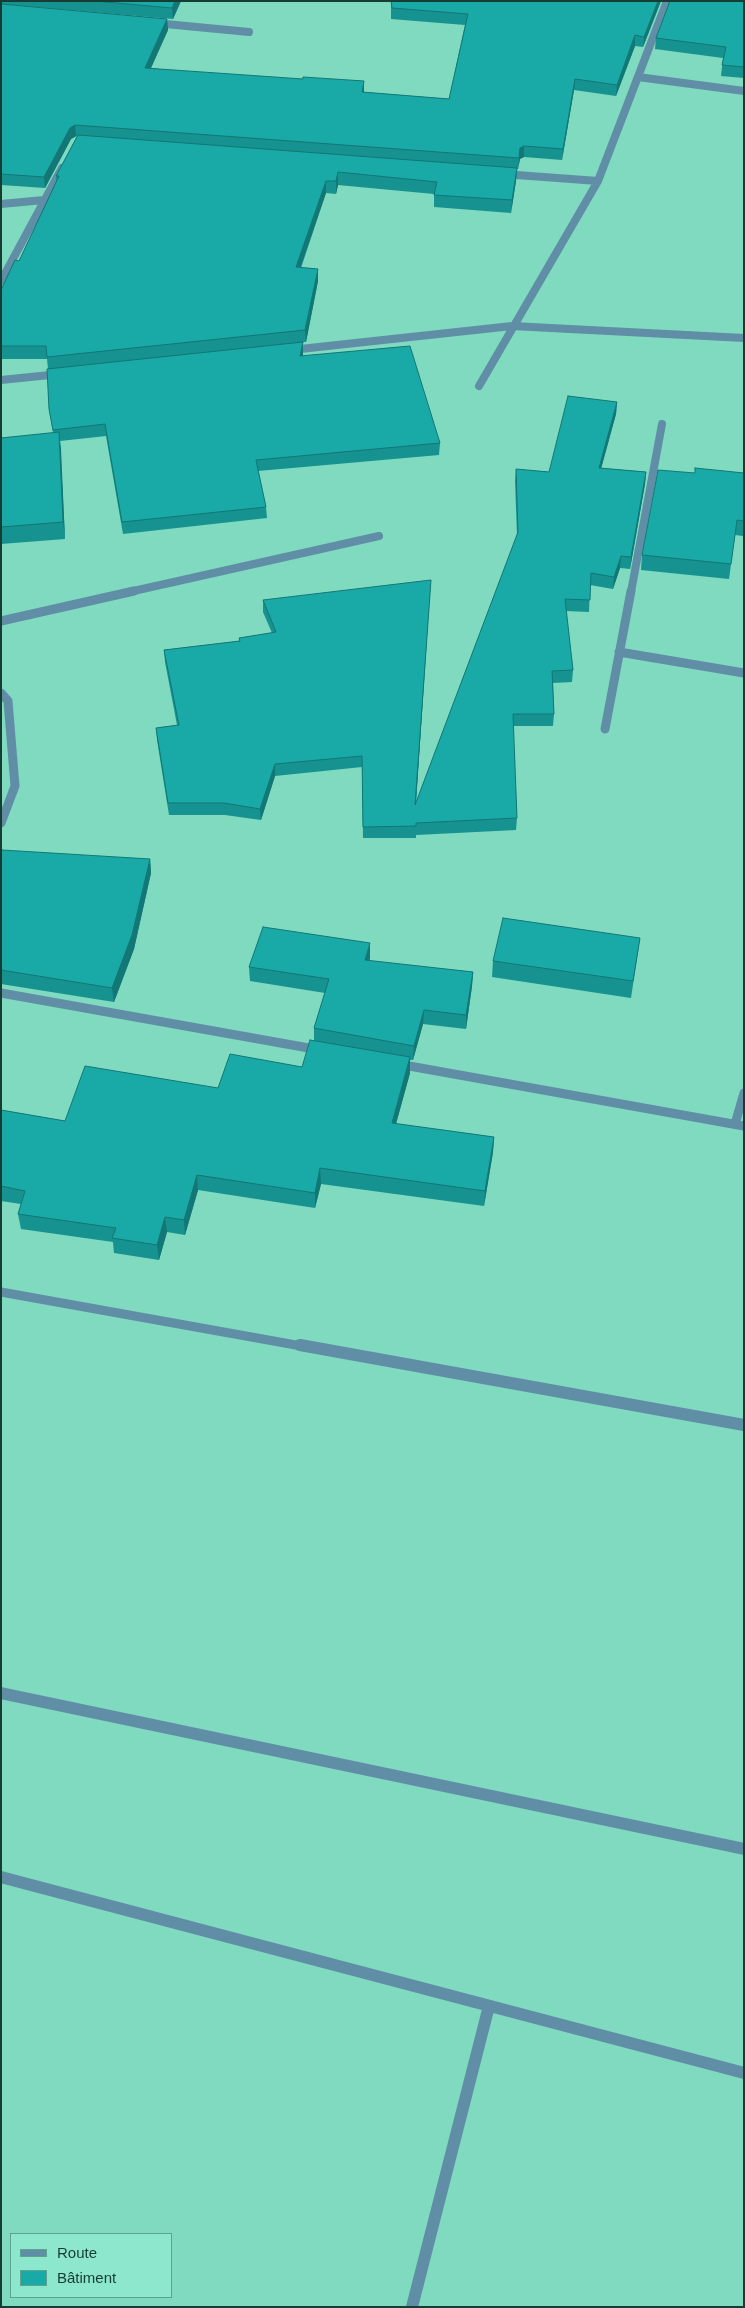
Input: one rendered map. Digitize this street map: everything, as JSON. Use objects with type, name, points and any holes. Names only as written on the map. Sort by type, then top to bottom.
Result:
[{"type":"street","points":[[479,386],[512,326],[598,181],[667,1]]},
{"type":"street","points":[[150,23],[249,32]]},
{"type":"street","points":[[638,77],[744,91]]},
{"type":"street","points":[[1,282],[67,159]]},
{"type":"street","points":[[499,174],[598,181]]},
{"type":"street","points":[[1,204],[44,200]]},
{"type":"street","points":[[286,350],[512,326],[744,338]]},
{"type":"street","points":[[1,380],[70,373]]},
{"type":"street","points":[[605,729],[662,424]]},
{"type":"street","points":[[1,621],[378,536]]},
{"type":"street","points":[[619,652],[744,673]]},
{"type":"street","points":[[1,693],[8,701],[15,786],[1,823]]},
{"type":"street","points":[[1,993],[334,1053]]},
{"type":"street","points":[[383,1062],[740,1125],[744,1093]]},
{"type":"street","points":[[1,1292],[744,1425]]},
{"type":"street","points":[[1,1693],[744,1849]]},
{"type":"street","points":[[1,1878],[744,2073]]},
{"type":"street","points":[[412,2307],[489,2006]]},
{"type":"building","points":[[95,1],[175,1],[172,8]]},
{"type":"building","points":[[391,1],[658,1],[644,37],[635,35],[617,85],[575,79],[563,149],[524,146],[520,148],[519,158],[75,125],[70,128],[44,177],[1,174],[1,4],[167,19],[145,68],[303,79],[303,77],[364,81],[362,92],[449,99],[468,14],[392,8]]},
{"type":"building","points":[[670,1],[744,1],[744,67],[722,65],[726,47],[656,38]]},
{"type":"building","points":[[78,135],[517,168],[512,200],[434,195],[437,182],[338,172],[336,181],[326,181],[296,267],[318,269],[305,330],[47,357],[46,346],[1,346],[1,290],[15,260],[19,261],[59,176],[56,176]]},
{"type":"building","points":[[303,342],[300,356],[410,346],[440,443],[256,460],[266,507],[122,522],[105,424],[53,430],[49,409],[47,369]]},
{"type":"building","points":[[568,396],[617,402],[599,468],[646,472],[631,557],[621,556],[614,577],[591,573],[590,600],[565,599],[573,670],[552,671],[554,714],[513,714],[517,818],[416,823],[416,826],[363,827],[362,756],[275,764],[260,809],[224,803],[168,803],[156,728],[179,725],[164,650],[240,641],[239,638],[276,632],[263,600],[431,580],[415,805],[518,532],[516,469],[549,472]]},
{"type":"building","points":[[59,432],[63,522],[1,527],[1,438]]},
{"type":"building","points":[[695,468],[744,473],[744,521],[737,520],[731,564],[642,555],[658,470],[695,473]]},
{"type":"building","points":[[2,850],[150,859],[132,935],[112,988],[1,970]]},
{"type":"building","points":[[503,918],[640,938],[633,981],[493,961]]},
{"type":"building","points":[[263,927],[370,943],[365,960],[473,972],[466,1015],[424,1010],[414,1046],[314,1028],[329,979],[249,967]]},
{"type":"building","points":[[310,1040],[410,1057],[392,1123],[494,1137],[485,1191],[320,1168],[315,1193],[197,1175],[184,1220],[165,1217],[157,1245],[112,1238],[116,1228],[18,1214],[25,1191],[1,1186],[1,1110],[65,1121],[85,1066],[218,1088],[230,1054],[302,1067]]}]
